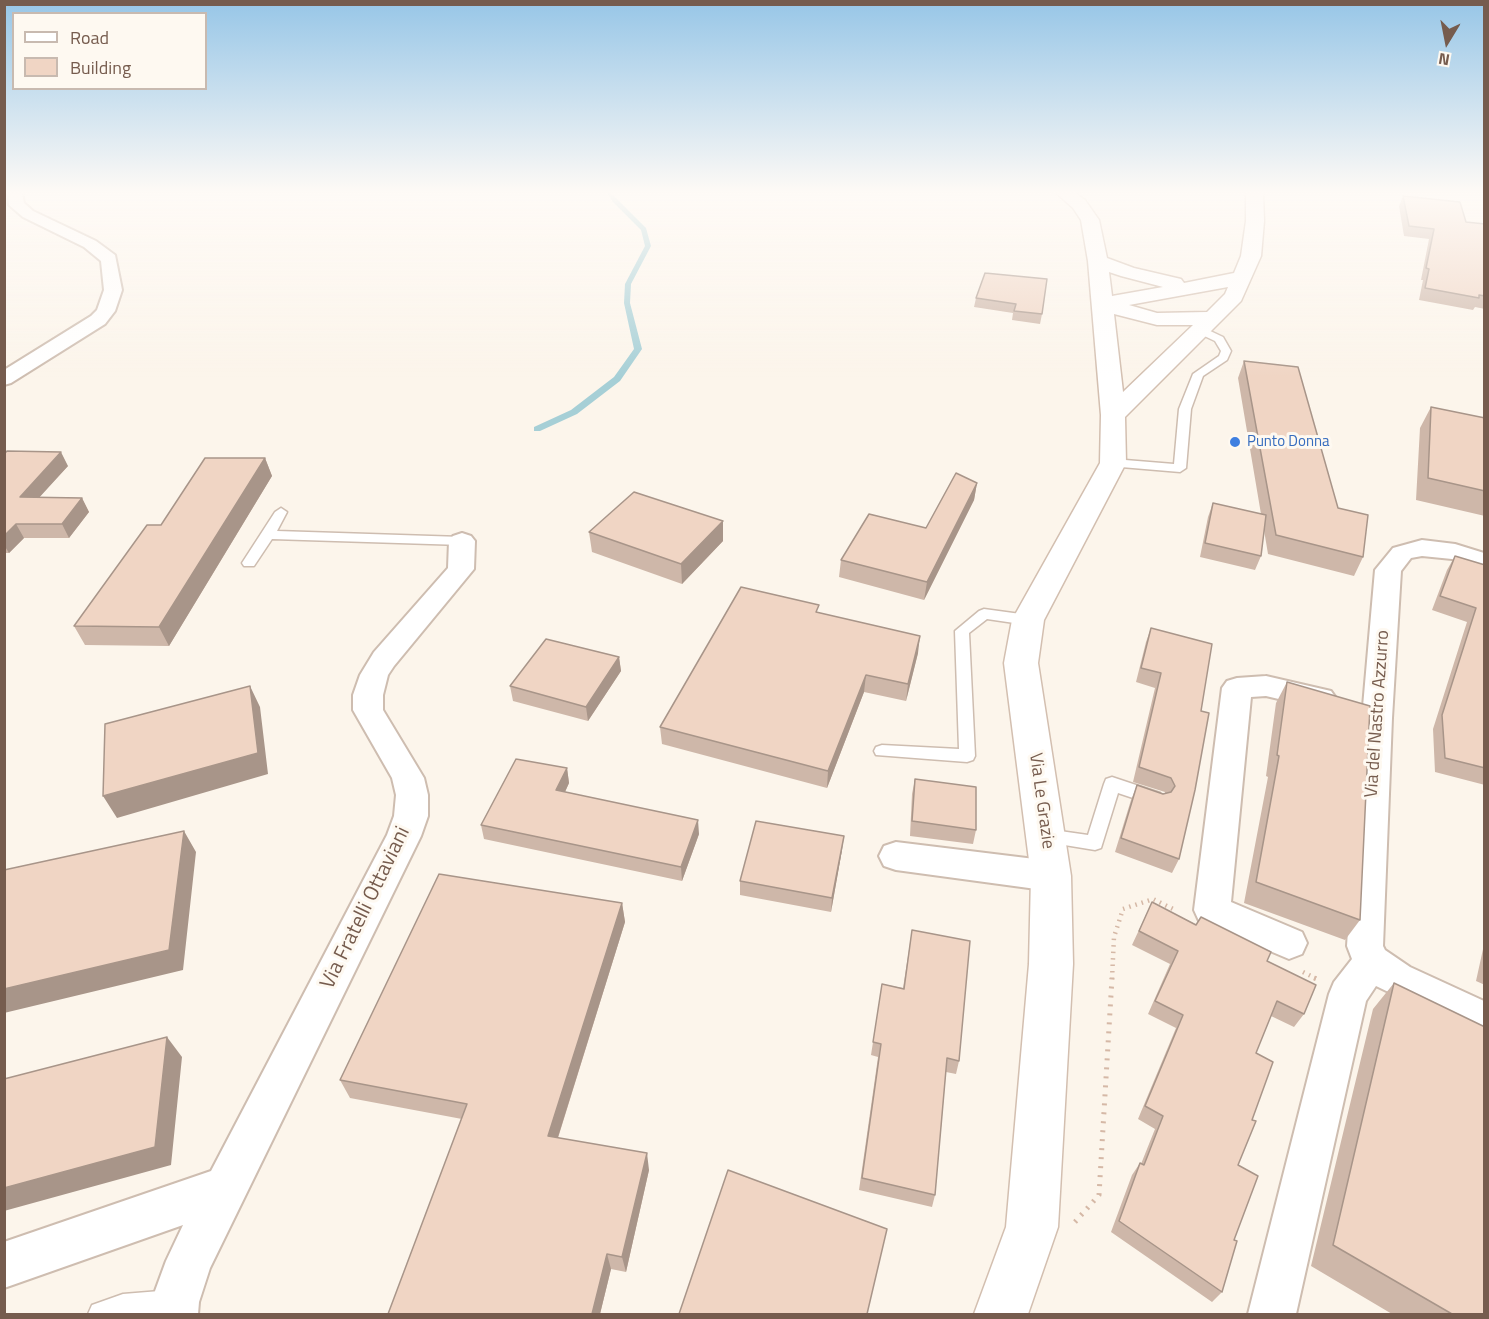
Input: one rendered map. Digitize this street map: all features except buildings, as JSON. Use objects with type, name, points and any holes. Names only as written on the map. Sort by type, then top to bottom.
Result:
[{"type":"main road","name":"Via Le Grazie","points":[[1001,1314],[1032,1227],[1051,964],[1052,876],[1021,663],[1028,620],[1113,463],[1113,415],[1097,255]]},
{"type":"main road","points":[[1113,415],[1234,297],[1251,255]]},
{"type":"main road","points":[[1098,261],[1156,280],[1197,286]]},
{"type":"main road","points":[[1103,304],[1242,278]]},
{"type":"main road","points":[[1103,304],[1157,319],[1208,324]]},
{"type":"street","points":[[4,379],[98,320],[106,311],[112,290],[109,259],[103,255]]},
{"type":"street","name":"Via Fratelli Ottaviani","points":[[174,1308],[189,1261],[399,846],[411,816],[412,795],[408,778],[368,710],[368,695],[374,675],[384,659],[461,569],[462,541]]},
{"type":"street","name":"Via del Nastro Azzurro","points":[[1272,1314],[1360,978],[1365,946],[1377,718],[1388,570],[1402,554],[1422,548],[1455,552],[1485,561]]},
{"type":"street","points":[[1293,956],[1212,910],[1237,688],[1266,686],[1309,693],[1377,718]]},
{"type":"street","points":[[896,856],[1052,876]]},
{"type":"street","points":[[1360,978],[1396,979],[1485,1020]]},
{"type":"street","points":[[4,1265],[226,1188]]},
{"type":"lane","points":[[1113,463],[1180,468],[1185,409],[1198,374],[1223,358],[1226,351],[1208,324]]},
{"type":"lane","points":[[249,563],[281,512]]},
{"type":"lane","points":[[268,535],[462,541]]},
{"type":"lane","points":[[882,751],[967,756],[962,631],[984,614],[1028,620]]},
{"type":"lane","points":[[1046,836],[1095,843],[1112,783],[1158,799]]},
{"type":"lane","points":[[101,1314],[123,1306],[174,1308]]},
{"type":"path","points":[[1032,1227],[1066,1232],[1099,1195],[1114,937],[1123,909],[1153,899],[1184,914]]},
{"type":"path","points":[[1293,956],[1360,978]]},
{"type":"waterway","points":[[537,429],[574,412],[617,379],[638,349],[627,303],[628,284],[643,255]]},
{"type":"place","name":"Punto Donna","points":[[1235,442]]}]
